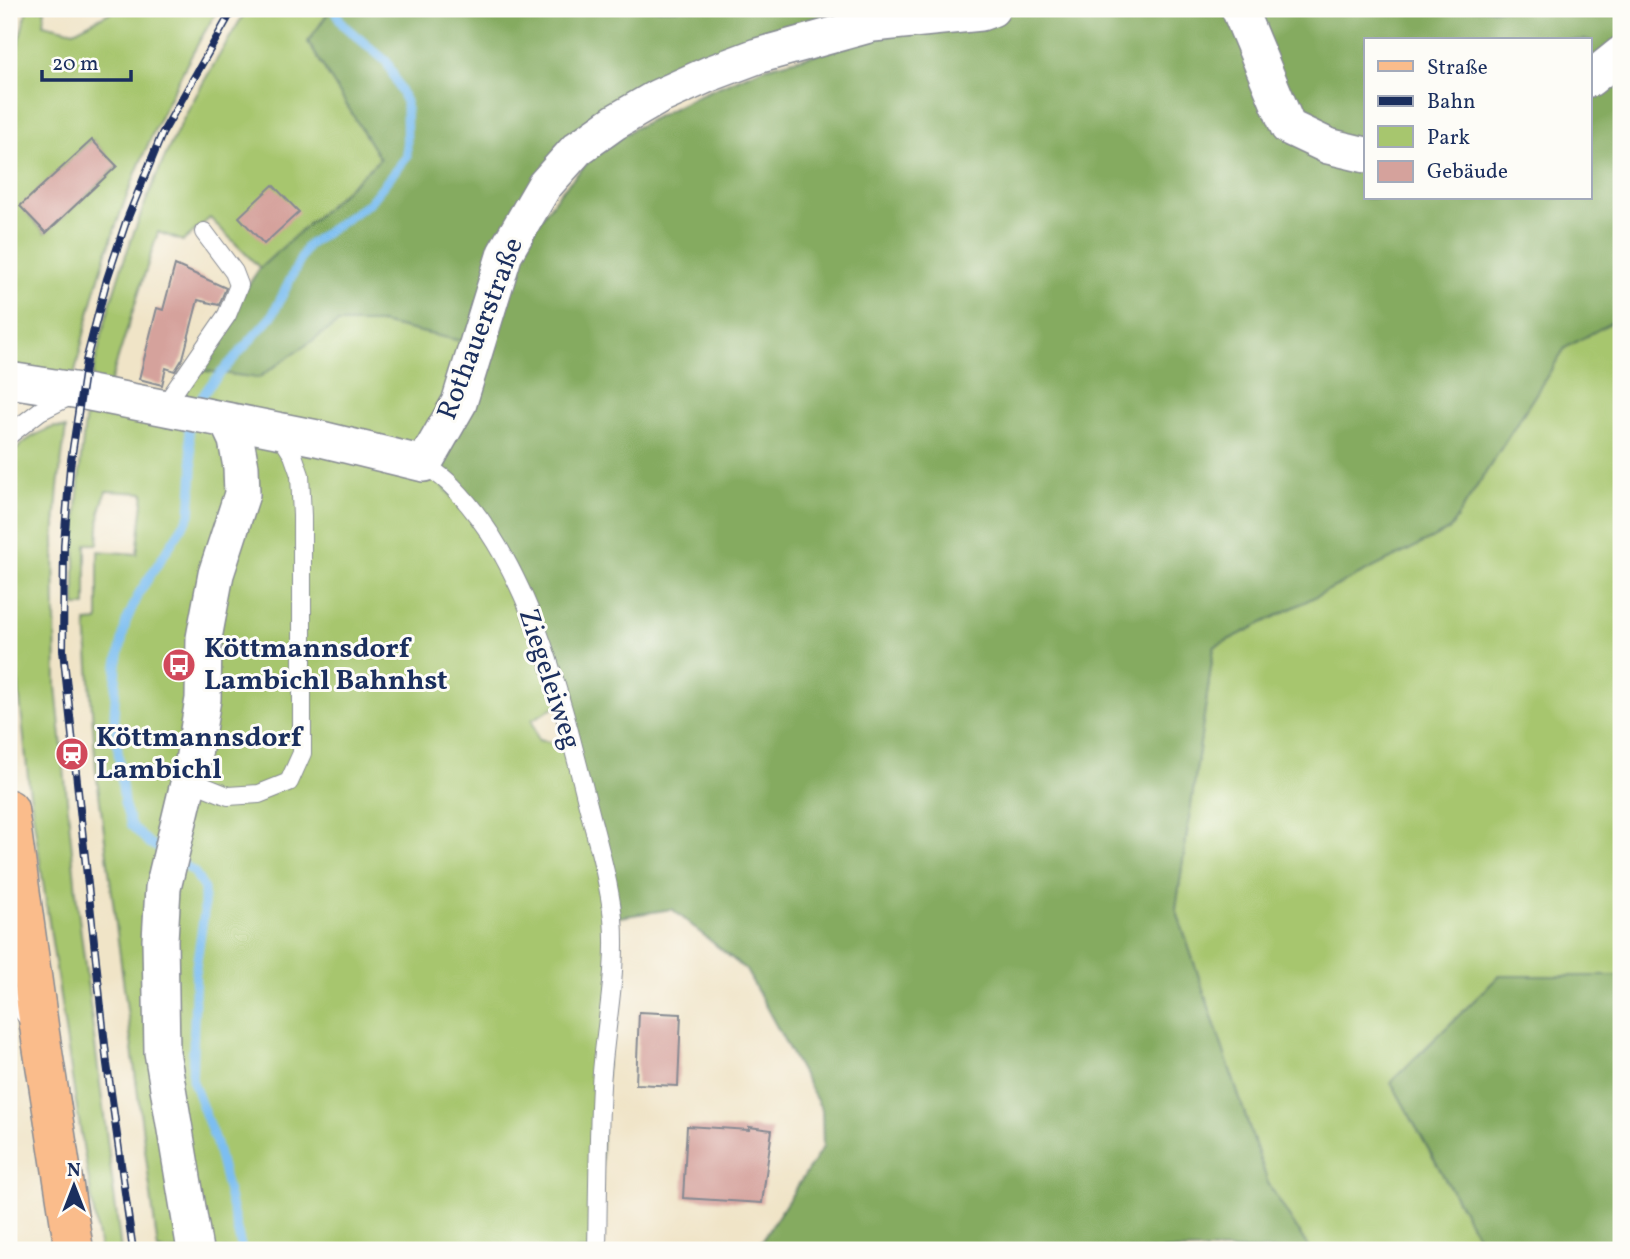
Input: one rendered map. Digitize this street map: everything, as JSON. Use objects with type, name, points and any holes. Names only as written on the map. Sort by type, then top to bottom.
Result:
[{"type":"main road","points":[[9,809],[18,938],[40,1033],[74,1250]]},
{"type":"street","name":"Rothauerstraße","points":[[424,464],[459,403],[505,253],[544,186],[578,149],[615,122],[659,97],[757,56],[873,24],[981,13],[992,9]]},
{"type":"street","points":[[1239,9],[1288,127],[1328,146],[1364,155]]},
{"type":"street","points":[[1592,77],[1621,54]]},
{"type":"street","name":"Ziegeleiweg","points":[[9,380],[278,431],[424,464]]},
{"type":"street","points":[[195,1250],[162,1052],[160,940],[166,875],[192,767],[203,699],[204,638],[216,574],[242,494],[236,440],[228,421]]},
{"type":"lane","points":[[163,408],[228,315],[239,285],[234,272],[204,232]]},
{"type":"lane","points":[[9,435],[40,411],[93,394]]},
{"type":"lane","points":[[192,767],[203,786],[228,796],[259,794],[289,782],[302,753],[300,475],[293,455],[278,431]]},
{"type":"lane","name":"Ziegeleiweg","points":[[424,464],[452,486],[477,515],[505,558],[552,671],[605,874],[612,918],[614,959],[601,1086],[597,1250]]},
{"type":"lane","points":[[9,995],[40,1033]]},
{"type":"green space","points":[[27,9],[45,9],[43,24],[74,31],[117,9],[218,9],[183,71],[137,169],[97,286],[71,390],[9,380],[9,81]],"holes":[[[92,140],[117,167],[45,233],[21,206]]]},
{"type":"green space","points":[[247,9],[331,9],[308,42],[380,159],[260,268],[210,218],[183,241],[158,232],[106,396],[163,408],[191,369],[258,378],[338,323],[380,323],[466,342],[505,558],[561,703],[532,720],[538,740],[573,746],[613,918],[597,1250],[158,1250],[96,770],[86,622],[98,621],[98,551],[137,554],[144,493],[106,491],[100,511],[98,544],[86,544],[86,606],[75,606],[78,500],[89,394],[102,332],[121,269],[169,148]]},
{"type":"green space","points":[[331,9],[821,9],[824,21],[692,60],[616,101],[586,121],[557,146],[466,342],[380,323],[338,323],[258,378],[191,369],[260,268],[380,159],[308,42]]},
{"type":"green space","points":[[992,9],[1621,9],[1621,317],[1565,348],[1449,530],[1214,647],[1176,909],[1268,1183],[1310,1250],[756,1250],[823,1147],[822,1110],[746,970],[672,909],[613,918],[566,720],[505,558],[424,464],[536,225],[588,162],[631,130],[695,97],[763,68]]},
{"type":"green space","points":[[1621,317],[1621,976],[1499,976],[1391,1082],[1485,1250],[1310,1250],[1268,1183],[1176,909],[1214,647],[1449,530],[1565,348]]},
{"type":"green space","points":[[54,427],[66,428],[54,540],[56,686],[77,902],[121,1250],[100,1250],[29,787],[9,593],[9,460],[28,439]]},
{"type":"green space","points":[[1499,976],[1621,976],[1621,1250],[1485,1250],[1391,1082]]},
{"type":"building","points":[[92,140],[117,166],[46,233],[20,206]]},
{"type":"building","points":[[273,185],[299,212],[264,244],[239,217]]},
{"type":"building","points":[[175,265],[226,288],[219,305],[198,300],[183,358],[175,371],[166,368],[162,385],[139,379],[157,308],[163,310]]},
{"type":"building","points":[[639,1012],[681,1014],[678,1086],[636,1084]]},
{"type":"building","points":[[687,1126],[772,1130],[762,1203],[683,1198]]},
{"type":"waterway","points":[[197,404],[210,385],[272,316],[307,246],[369,203],[407,156],[406,102],[387,62],[343,25],[334,9]]},
{"type":"waterway","points":[[165,852],[149,843],[131,825],[124,803],[114,715],[117,665],[126,622],[139,593],[190,515],[193,469],[188,425]]},
{"type":"waterway","points":[[177,859],[195,873],[204,889],[204,913],[196,967],[192,1079],[216,1143],[242,1250]]},
{"type":"railway","points":[[133,1250],[107,1064],[63,650],[64,545],[70,467],[86,361],[107,279],[126,222],[162,134],[233,9]]},
{"type":"place","name":"Köttmannsdorf Lambichl Bahnhst","points":[[179,665]]},
{"type":"place","name":"Köttmannsdorf Lambichl","points":[[72,754]]}]
